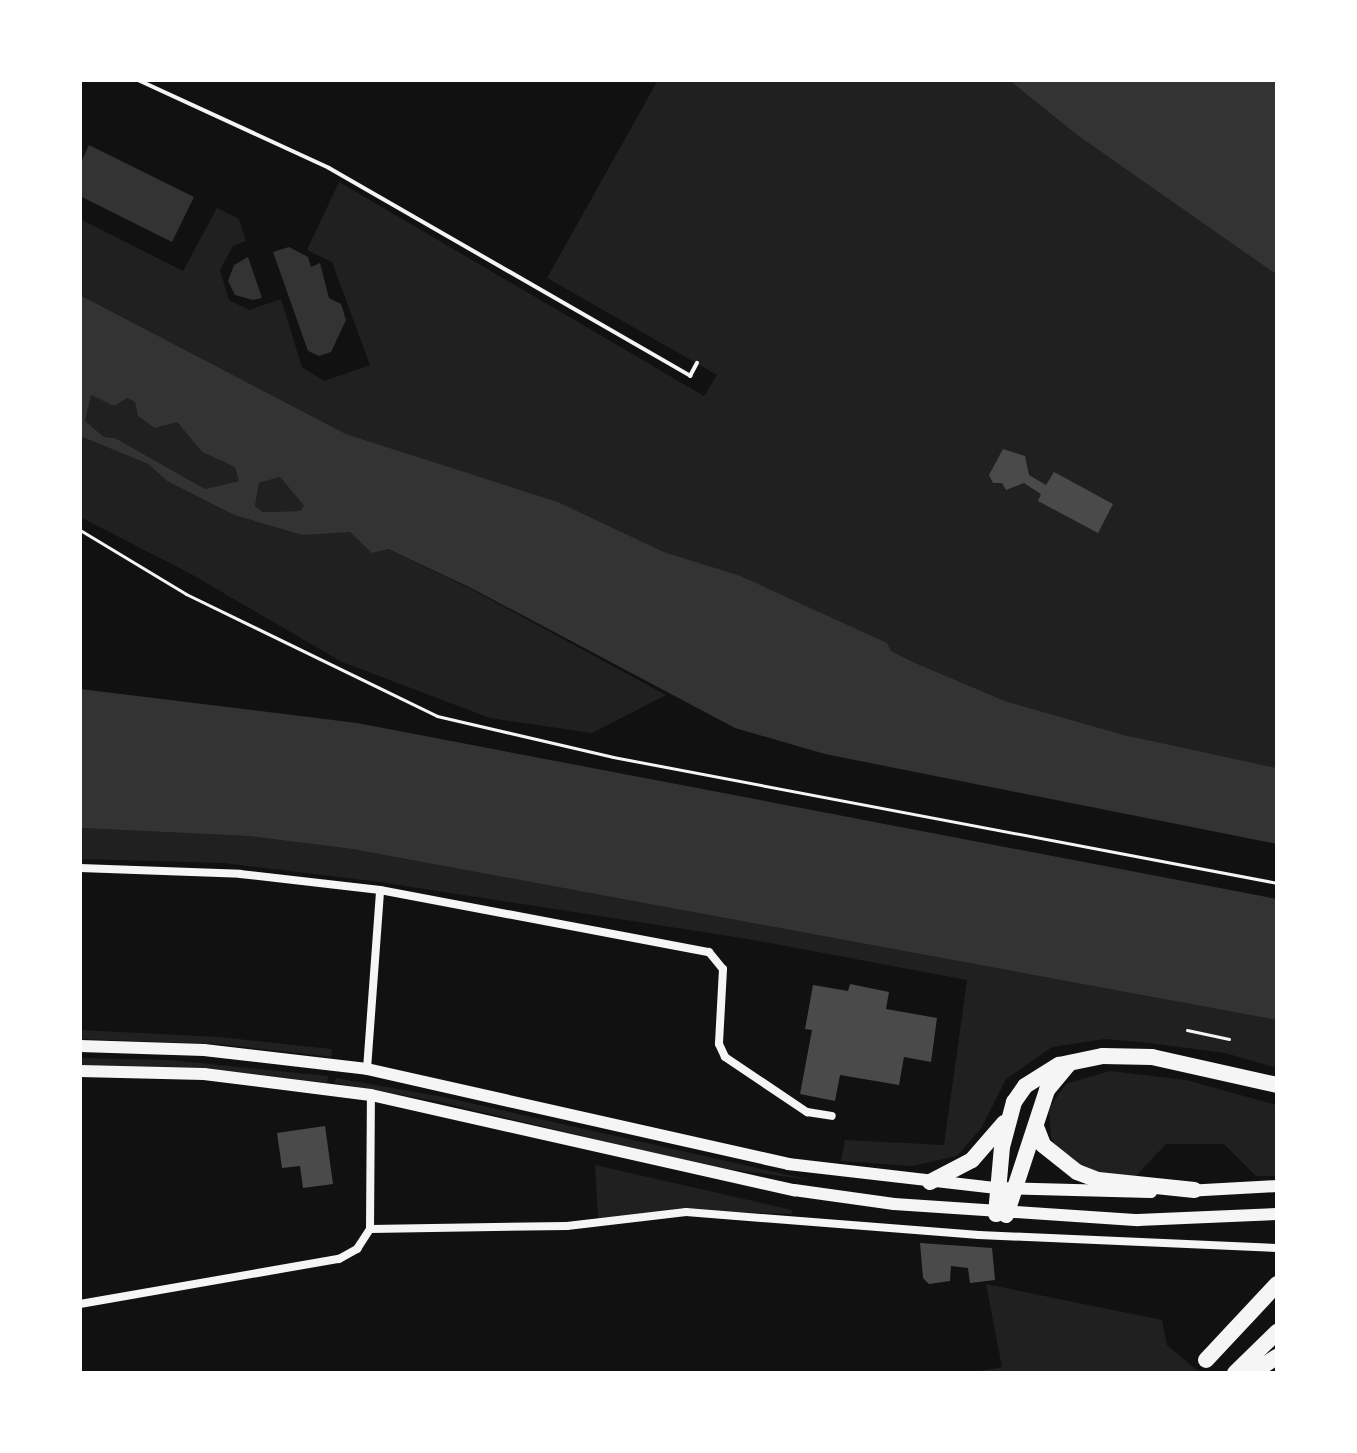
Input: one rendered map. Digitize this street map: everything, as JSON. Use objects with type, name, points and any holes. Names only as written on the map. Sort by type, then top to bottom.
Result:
[{"type":"highway","points":[[930,1182],[972,1160],[1007,1119],[1025,1086],[1075,1059],[1152,1057],[1276,1085]]},
{"type":"highway","points":[[1001,1215],[1016,1190],[1047,1090],[1075,1059]]},
{"type":"highway","points":[[1001,1215],[997,1188],[1007,1119]]},
{"type":"highway","points":[[1037,1129],[1043,1145],[1077,1172],[1098,1180],[1194,1190]]},
{"type":"highway","points":[[1206,1360],[1277,1284]]},
{"type":"highway","points":[[1235,1373],[1277,1332]]},
{"type":"highway","points":[[1252,1373],[1277,1357]]},
{"type":"main road","points":[[80,1046],[204,1050],[367,1069],[788,1164],[930,1182],[1016,1190],[1194,1190],[1277,1186]]},
{"type":"main road","points":[[80,1071],[204,1074],[371,1095],[794,1190],[1001,1215],[1138,1220],[1277,1214]]},
{"type":"street","points":[[80,868],[240,874],[380,890],[709,952],[723,969],[719,1044],[725,1057],[807,1112],[832,1116]]},
{"type":"street","points":[[367,1069],[380,890]]},
{"type":"street","points":[[80,1304],[339,1259],[357,1249],[370,1229],[371,1095]]},
{"type":"street","points":[[370,1229],[567,1226],[686,1212],[979,1235],[1277,1248]]},
{"type":"lane","points":[[138,80],[329,168],[690,376],[697,363]]},
{"type":"path","points":[[80,530],[186,594],[437,716],[613,757],[1277,883]]},
{"type":"path","points":[[1187,1030],[1229,1039]]},
{"type":"shaded area","points":[[658,80],[1009,80],[1077,135],[1277,275],[1277,768],[1124,735],[1005,701],[913,662],[738,575],[664,552],[558,502],[346,434],[80,295],[80,219],[183,271],[217,208],[239,219],[246,241],[233,246],[220,270],[229,300],[249,310],[281,299],[302,367],[324,381],[370,365],[332,262],[307,250],[339,182],[704,396],[717,375],[547,278]]},
{"type":"shaded area","points":[[1009,80],[1277,80],[1277,275],[1077,135]]},
{"type":"shaded area","points":[[89,145],[194,197],[172,242],[80,196],[80,164]]},
{"type":"shaded area","points":[[289,247],[308,257],[311,267],[320,263],[329,298],[341,304],[346,320],[331,352],[319,356],[308,351],[273,252]]},
{"type":"shaded area","points":[[248,257],[262,298],[253,300],[235,295],[228,281],[234,265]]},
{"type":"shaded area","points":[[80,295],[346,434],[558,502],[664,552],[738,575],[887,643],[891,651],[913,662],[1005,701],[1124,735],[1277,768],[1277,844],[825,754],[735,728],[471,588],[388,549],[372,553],[350,532],[302,535],[234,515],[167,481],[148,464],[80,436]],"holes":[[[91,395],[114,406],[127,398],[135,402],[138,416],[155,428],[177,422],[202,452],[235,467],[239,481],[205,489],[115,438],[104,437],[85,421]],[[280,477],[304,506],[300,511],[263,512],[255,506],[259,483]]]},
{"type":"shaded area","points":[[90,394],[127,398],[177,422],[202,452],[236,467],[239,481],[205,489],[115,438],[104,437],[85,421]]},
{"type":"shaded area","points":[[80,436],[148,464],[167,481],[234,515],[302,535],[350,531],[471,589],[666,695],[592,733],[490,718],[342,662],[191,574],[80,517]]},
{"type":"shaded area","points":[[280,477],[304,506],[300,511],[263,512],[255,506],[259,483]]},
{"type":"shaded area","points":[[80,689],[357,723],[1277,899],[1277,1020],[352,849],[248,836],[80,828]]},
{"type":"shaded area","points":[[80,828],[248,836],[352,849],[1277,1020],[1277,1068],[1225,1053],[1149,1043],[1105,1039],[1052,1047],[1006,1079],[982,1127],[957,1156],[912,1166],[841,1161],[845,1140],[944,1145],[967,980],[748,939],[380,882],[223,863],[80,859]]},
{"type":"shaded area","points":[[80,1030],[219,1037],[332,1049],[331,1057],[219,1044],[80,1039]]},
{"type":"shaded area","points":[[80,1058],[170,1060],[328,1076],[327,1083],[229,1071],[80,1066]]},
{"type":"shaded area","points":[[1110,1071],[1186,1080],[1277,1105],[1277,1176],[1256,1176],[1224,1144],[1166,1144],[1136,1176],[1104,1175],[1082,1167],[1058,1150],[1051,1137],[1049,1108],[1066,1084]]},
{"type":"shaded area","points":[[336,1078],[443,1097],[811,1180],[713,1167],[436,1101],[334,1083]]},
{"type":"shaded area","points":[[595,1165],[792,1210],[792,1214],[707,1211],[598,1218]]},
{"type":"shaded area","points":[[986,1284],[1162,1320],[1167,1345],[1200,1373],[969,1373],[1002,1367]]},
{"type":"building","points":[[1003,449],[1025,456],[1029,475],[1046,485],[1054,472],[1113,504],[1098,533],[1038,501],[1041,494],[1024,483],[1006,490],[1002,483],[993,483],[989,475]]},
{"type":"building","points":[[850,984],[889,992],[886,1009],[937,1018],[931,1062],[904,1057],[899,1085],[840,1075],[835,1101],[800,1094],[812,1030],[805,1029],[813,985],[848,991]]},
{"type":"building","points":[[325,1126],[333,1184],[303,1188],[300,1166],[282,1168],[277,1133]]},
{"type":"building","points":[[920,1243],[992,1248],[995,1280],[970,1283],[968,1268],[951,1266],[950,1281],[929,1284],[923,1278]]}]
